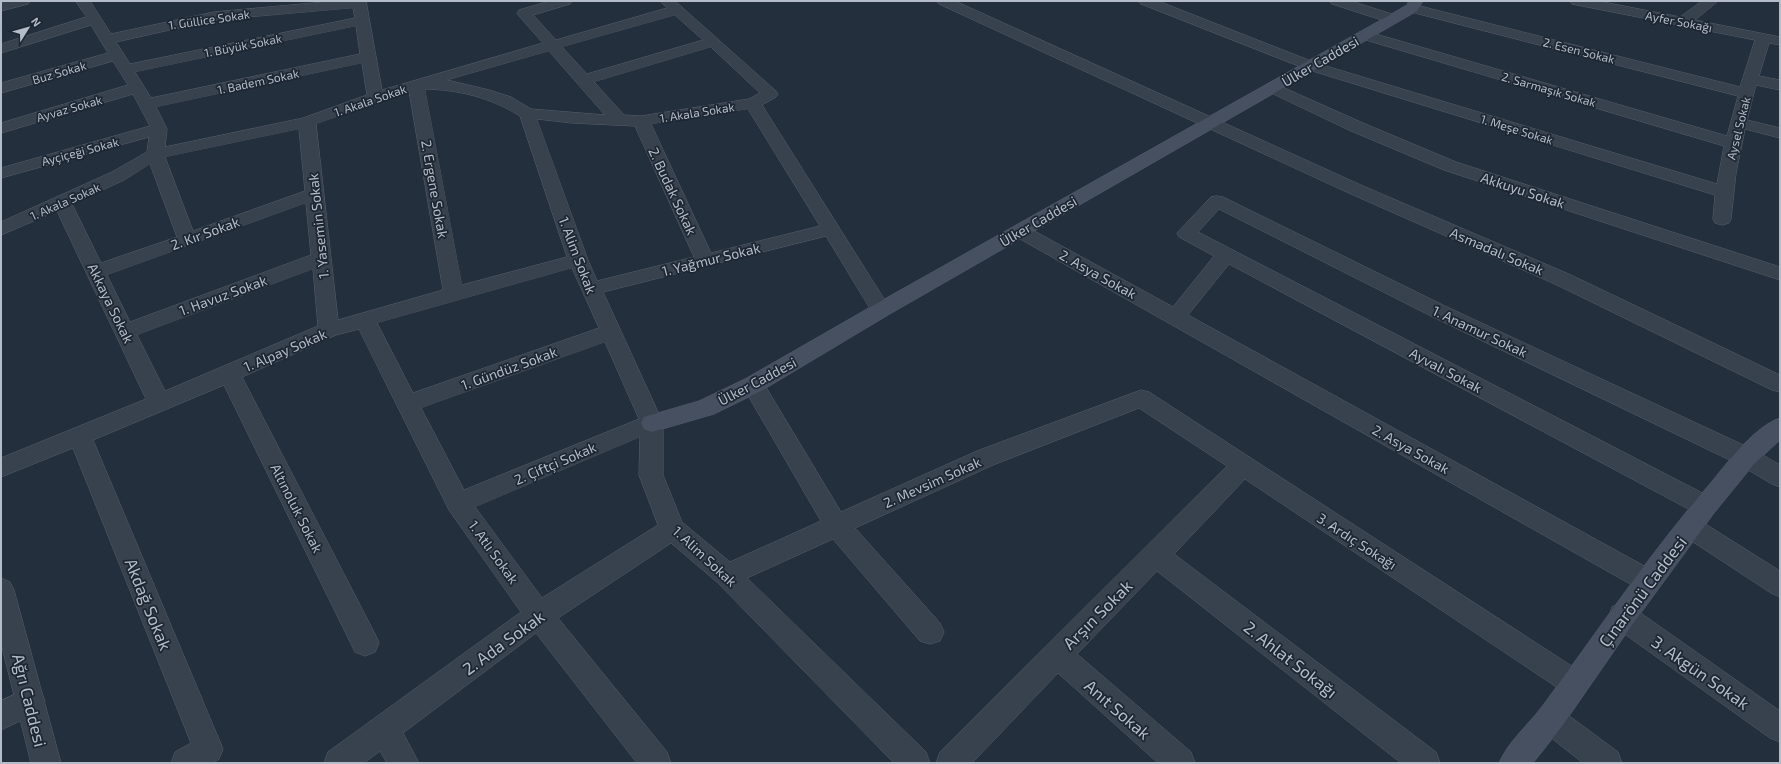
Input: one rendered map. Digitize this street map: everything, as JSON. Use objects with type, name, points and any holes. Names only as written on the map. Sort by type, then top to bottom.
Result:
[{"type":"main road","name":"Ülker Caddesi","points":[[652,422],[706,408],[753,385],[881,310],[1393,19],[1414,4]]},
{"type":"main road","name":"Çınarönü Caddesi","points":[[1514,763],[1550,719],[1622,616],[1705,506],[1746,457],[1780,427]]},
{"type":"street","points":[[1,7],[23,1]]},
{"type":"street","points":[[83,1],[147,104],[159,129],[156,154],[187,239]]},
{"type":"street","points":[[565,1],[524,13],[618,119]]},
{"type":"street","name":"Asmadalı Sokak","points":[[944,1],[1357,190],[1564,280],[1780,384]]},
{"type":"street","name":"1. Meşe Sokak","points":[[1146,1],[1311,66],[1723,192]]},
{"type":"street","points":[[1337,1],[1393,19]]},
{"type":"street","name":"Ayfer Sokağı","points":[[1581,1],[1780,41]]},
{"type":"street","points":[[1683,22],[1711,1]]},
{"type":"street","points":[[360,2],[375,97]]},
{"type":"street","name":"1. Güllice Sokak","points":[[107,38],[214,16],[360,2]]},
{"type":"street","name":"2. Esen Sokak","points":[[1414,4],[1748,86],[1780,85]]},
{"type":"street","points":[[416,84],[554,46],[672,5],[770,94],[754,103],[881,310]]},
{"type":"street","points":[[1,49],[95,19]]},
{"type":"street","name":"1. Büyük Sokak","points":[[125,70],[191,55],[362,21]]},
{"type":"street","name":"2. Sarmaşık Sokak","points":[[1364,35],[1733,143]]},
{"type":"street","name":"Aysel Sokak","points":[[1722,219],[1723,192],[1733,143],[1748,86],[1763,38]]},
{"type":"street","points":[[583,80],[714,42]]},
{"type":"street","name":"Buz Sokak","points":[[1,88],[116,55]]},
{"type":"street","name":"1. Badem Sokak","points":[[147,104],[368,57]]},
{"type":"street","name":"1. Akala Sokak","points":[[1,229],[62,203],[118,176],[156,154],[307,122],[375,97],[416,84],[450,85],[505,100],[527,113],[572,118],[641,121],[754,103]]},
{"type":"street","name":"2. Ergene Sokak","points":[[416,84],[454,294]]},
{"type":"street","name":"Ayvaz Sokak","points":[[1,128],[136,88]]},
{"type":"street","name":"Akkuyu Sokak","points":[[1273,88],[1357,127],[1450,166],[1780,274]]},
{"type":"street","name":"1. Alim Sokak","points":[[527,113],[578,260],[652,422],[651,475],[672,529],[726,575],[915,763]]},
{"type":"street","name":"2. Budak Sokak","points":[[641,121],[705,260]]},
{"type":"street","name":"1. Yasemin Sokak","points":[[307,122],[330,330]]},
{"type":"street","points":[[1739,123],[1780,133]]},
{"type":"street","name":"Ayçiçeği Sokak","points":[[1,173],[159,129]]},
{"type":"street","name":"2. Kır Sokak","points":[[96,272],[315,194]]},
{"type":"street","name":"1. Anamur Sokak","points":[[1186,234],[1217,201],[1440,312],[1746,457],[1780,477]]},
{"type":"street","name":"Akkaya Sokak","points":[[62,203],[159,403]]},
{"type":"street","name":"1. Yağmur Sokak","points":[[590,289],[831,229]]},
{"type":"street","name":"2. Asya Sokak","points":[[1020,231],[1648,581]]},
{"type":"street","name":"Ayvalı Sokak","points":[[1186,234],[1705,506]]},
{"type":"street","points":[[1175,318],[1226,254]]},
{"type":"street","name":"1. Havuz Sokak","points":[[125,332],[322,258]]},
{"type":"street","name":"1. Alpay Sokak","points":[[1,468],[229,374],[330,330],[578,260]]},
{"type":"street","name":"1. Atlı Sokak","points":[[365,320],[458,503],[539,615],[656,763]]},
{"type":"street","name":"1. Gündüz Sokak","points":[[408,404],[610,332]]},
{"type":"street","name":"Altınoluk Sokak","points":[[229,374],[365,643]]},
{"type":"street","points":[[753,385],[836,525],[930,632]]},
{"type":"street","name":"2. Mevsim Sokak","points":[[726,575],[985,458],[1141,398]]},
{"type":"street","name":"3. Ardıç Sokağı","points":[[1141,398],[1574,684]]},
{"type":"street","name":"2. Çiftçi Sokak","points":[[458,503],[652,422]]},
{"type":"street","name":"Akdağ Sokak","points":[[80,436],[208,749],[186,763]]},
{"type":"street","name":"Arşın Sokak","points":[[951,763],[1243,465]]},
{"type":"street","points":[[1690,527],[1780,585]]},
{"type":"street","name":"2. Ada Sokak","points":[[339,763],[539,615],[672,529]]},
{"type":"street","name":"2. Ahlat Sokağı","points":[[1156,555],[1425,763]]},
{"type":"street","name":"Ağrı Caddesi","points":[[1,590],[46,763]]},
{"type":"street","name":"3. Akgün Sokak","points":[[1622,616],[1780,728]]},
{"type":"street","name":"Anıt Sokak","points":[[1057,654],[1180,763]]},
{"type":"street","points":[[1,716],[31,701]]},
{"type":"street","points":[[1550,719],[1607,763]]},
{"type":"street","points":[[384,730],[404,763]]}]
